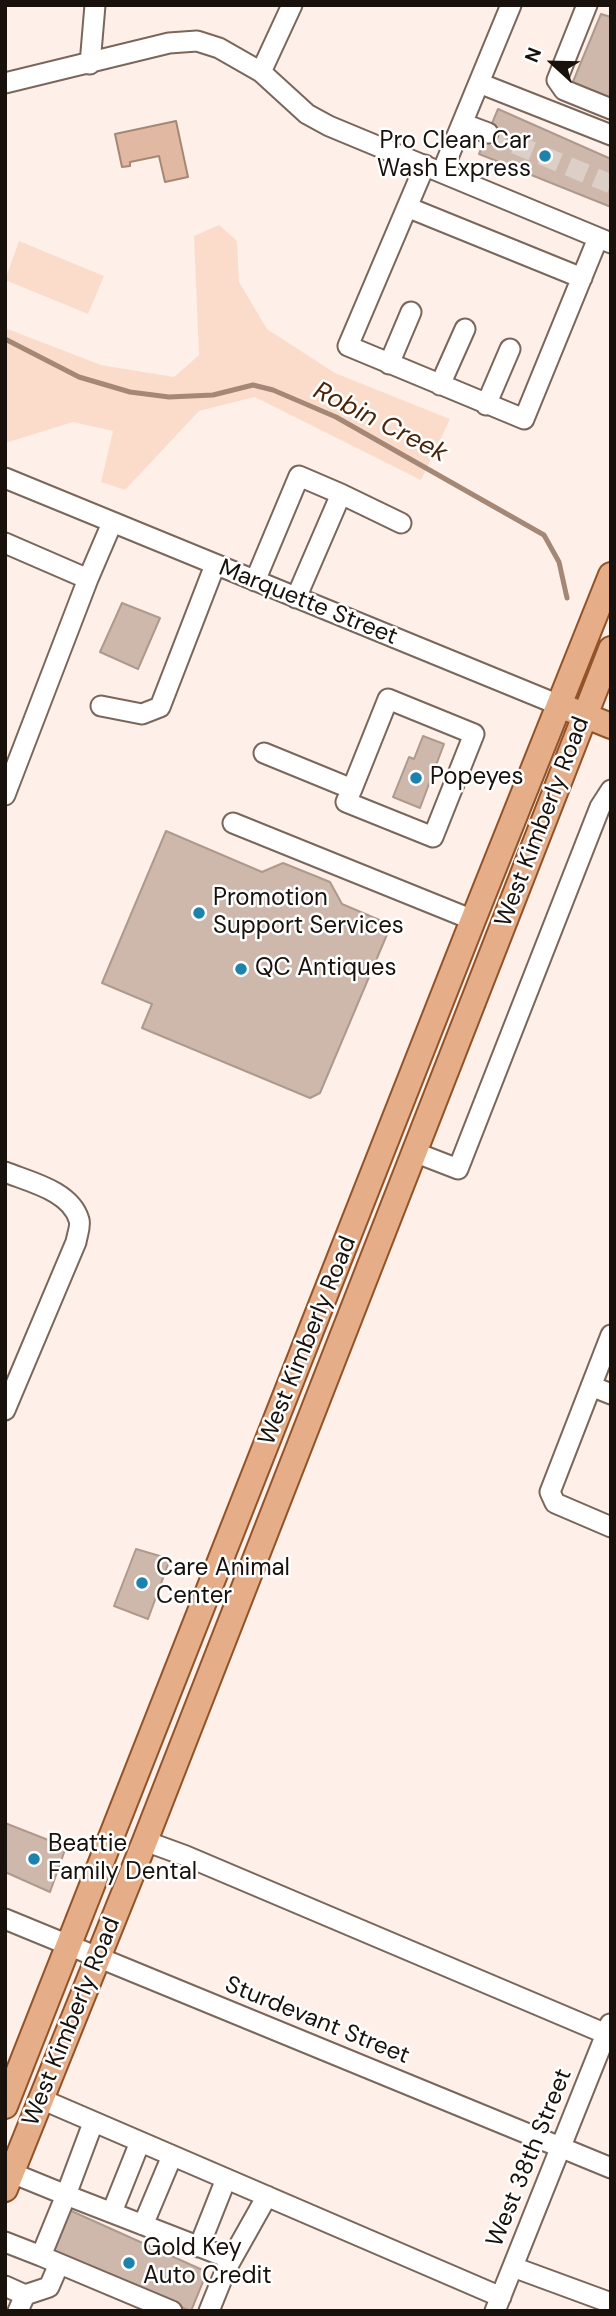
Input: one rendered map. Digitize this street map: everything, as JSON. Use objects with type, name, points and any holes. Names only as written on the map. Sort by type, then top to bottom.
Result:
[{"type":"main road","name":"West Kimberly Road","points":[[5,2106],[472,920],[611,575]]},
{"type":"main road","name":"West Kimberly Road","points":[[8,2181],[145,1841],[611,649]]},
{"type":"main road","name":"Marquette Street","points":[[559,705],[611,726]]},
{"type":"street","points":[[90,64],[95,5]]},
{"type":"street","points":[[261,72],[292,5]]},
{"type":"street","points":[[5,83],[169,43],[197,41],[219,48],[261,72],[307,114],[318,120],[434,168],[605,240],[582,278],[524,419],[348,346],[407,208],[434,168],[464,124],[511,5]]},
{"type":"street","points":[[587,5],[556,80],[564,90],[611,109]]},
{"type":"street","points":[[480,83],[611,135]]},
{"type":"street","points":[[464,124],[488,133]]},
{"type":"street","points":[[407,208],[582,278]]},
{"type":"street","points":[[389,364],[411,312]]},
{"type":"street","points":[[440,385],[465,329]]},
{"type":"street","points":[[486,405],[510,349]]},
{"type":"street","points":[[255,581],[299,476],[401,523]]},
{"type":"street","name":"Marquette Street","points":[[5,478],[559,705]]},
{"type":"street","points":[[296,598],[341,494]]},
{"type":"street","points":[[5,795],[88,579],[113,523]]},
{"type":"street","points":[[5,542],[88,579]]},
{"type":"street","points":[[101,706],[142,714],[160,707],[215,565]]},
{"type":"street","points":[[388,699],[474,734],[433,837],[346,802],[352,789],[388,699]]},
{"type":"street","points":[[264,754],[352,789]]},
{"type":"street","name":"West Kimberly Road","points":[[414,1152],[458,1169],[600,807],[611,790]]},
{"type":"street","points":[[233,823],[472,920]]},
{"type":"street","points":[[5,1172],[55,1192],[73,1206],[80,1222],[76,1242],[5,1410]]},
{"type":"street","points":[[611,1335],[551,1492],[555,1503],[611,1527]]},
{"type":"street","points":[[591,1386],[611,1394]]},
{"type":"street","points":[[145,1841],[609,2031]]},
{"type":"street","name":"Sturdevant Street","points":[[5,1919],[611,2168]]},
{"type":"street","name":"West 38th Street","points":[[498,2304],[609,2031]]},
{"type":"street","points":[[41,2099],[267,2196],[498,2304]]},
{"type":"street","points":[[5,2286],[22,2303],[49,2287],[50,2260],[66,2195],[93,2123]]},
{"type":"street","points":[[112,2212],[140,2142]]},
{"type":"street","points":[[143,2225],[172,2156]]},
{"type":"street","points":[[199,2247],[226,2179]]},
{"type":"street","points":[[8,2181],[66,2195],[231,2259]]},
{"type":"street","points":[[209,2311],[231,2259],[267,2196]]},
{"type":"street","points":[[5,2242],[172,2311]]},
{"type":"street","points":[[513,2267],[611,2303]]},
{"type":"shaded area","points":[[176,121],[188,177],[165,182],[159,156],[130,162],[130,166],[122,167],[115,134]]},
{"type":"shaded area","points":[[219,225],[237,241],[239,282],[267,329],[335,373],[450,419],[421,480],[255,397],[199,411],[125,490],[101,482],[113,431],[73,422],[5,443],[5,328],[101,365],[174,377],[199,355],[194,236]]},
{"type":"shaded area","points":[[19,241],[104,276],[88,314],[5,280]]},
{"type":"building","points":[[601,14],[611,17],[611,99],[572,84]]},
{"type":"building","name":"Pro Clean Car Wash Express","points":[[498,109],[611,159],[611,207],[479,154]]},
{"type":"building","points":[[122,603],[160,618],[138,669],[100,652]]},
{"type":"building","name":"Popeyes","points":[[423,736],[444,744],[420,808],[393,797],[409,757],[414,759]]},
{"type":"building","points":[[166,831],[262,872],[283,863],[330,882],[342,904],[391,925],[320,1093],[310,1098],[142,1028],[152,1004],[102,983]]},
{"type":"building","name":"Care Animal Center","points":[[136,1549],[170,1559],[148,1619],[114,1606]]},
{"type":"building","name":"Beattie Family Dental","points":[[5,1823],[66,1847],[50,1892],[5,1872]]},
{"type":"building","name":"Gold Key Auto Credit","points":[[67,2209],[207,2272],[191,2311],[48,2255]]},
{"type":"waterway","name":"Robin Creek","points":[[5,339],[79,377],[130,392],[169,397],[213,395],[253,385],[273,390],[336,417],[544,535],[559,562],[567,598]]},
{"type":"tunnel","points":[[488,133],[611,184]]},
{"type":"place","name":"Pro Clean Car Wash Express","points":[[545,156]]},
{"type":"place","name":"Popeyes","points":[[416,778]]},
{"type":"place","name":"Promotion Support Services","points":[[199,913]]},
{"type":"place","name":"QC Antiques","points":[[241,969]]},
{"type":"place","name":"Care Animal Center","points":[[142,1583]]},
{"type":"place","name":"Beattie Family Dental","points":[[34,1859]]},
{"type":"place","name":"Gold Key Auto Credit","points":[[129,2263]]}]
